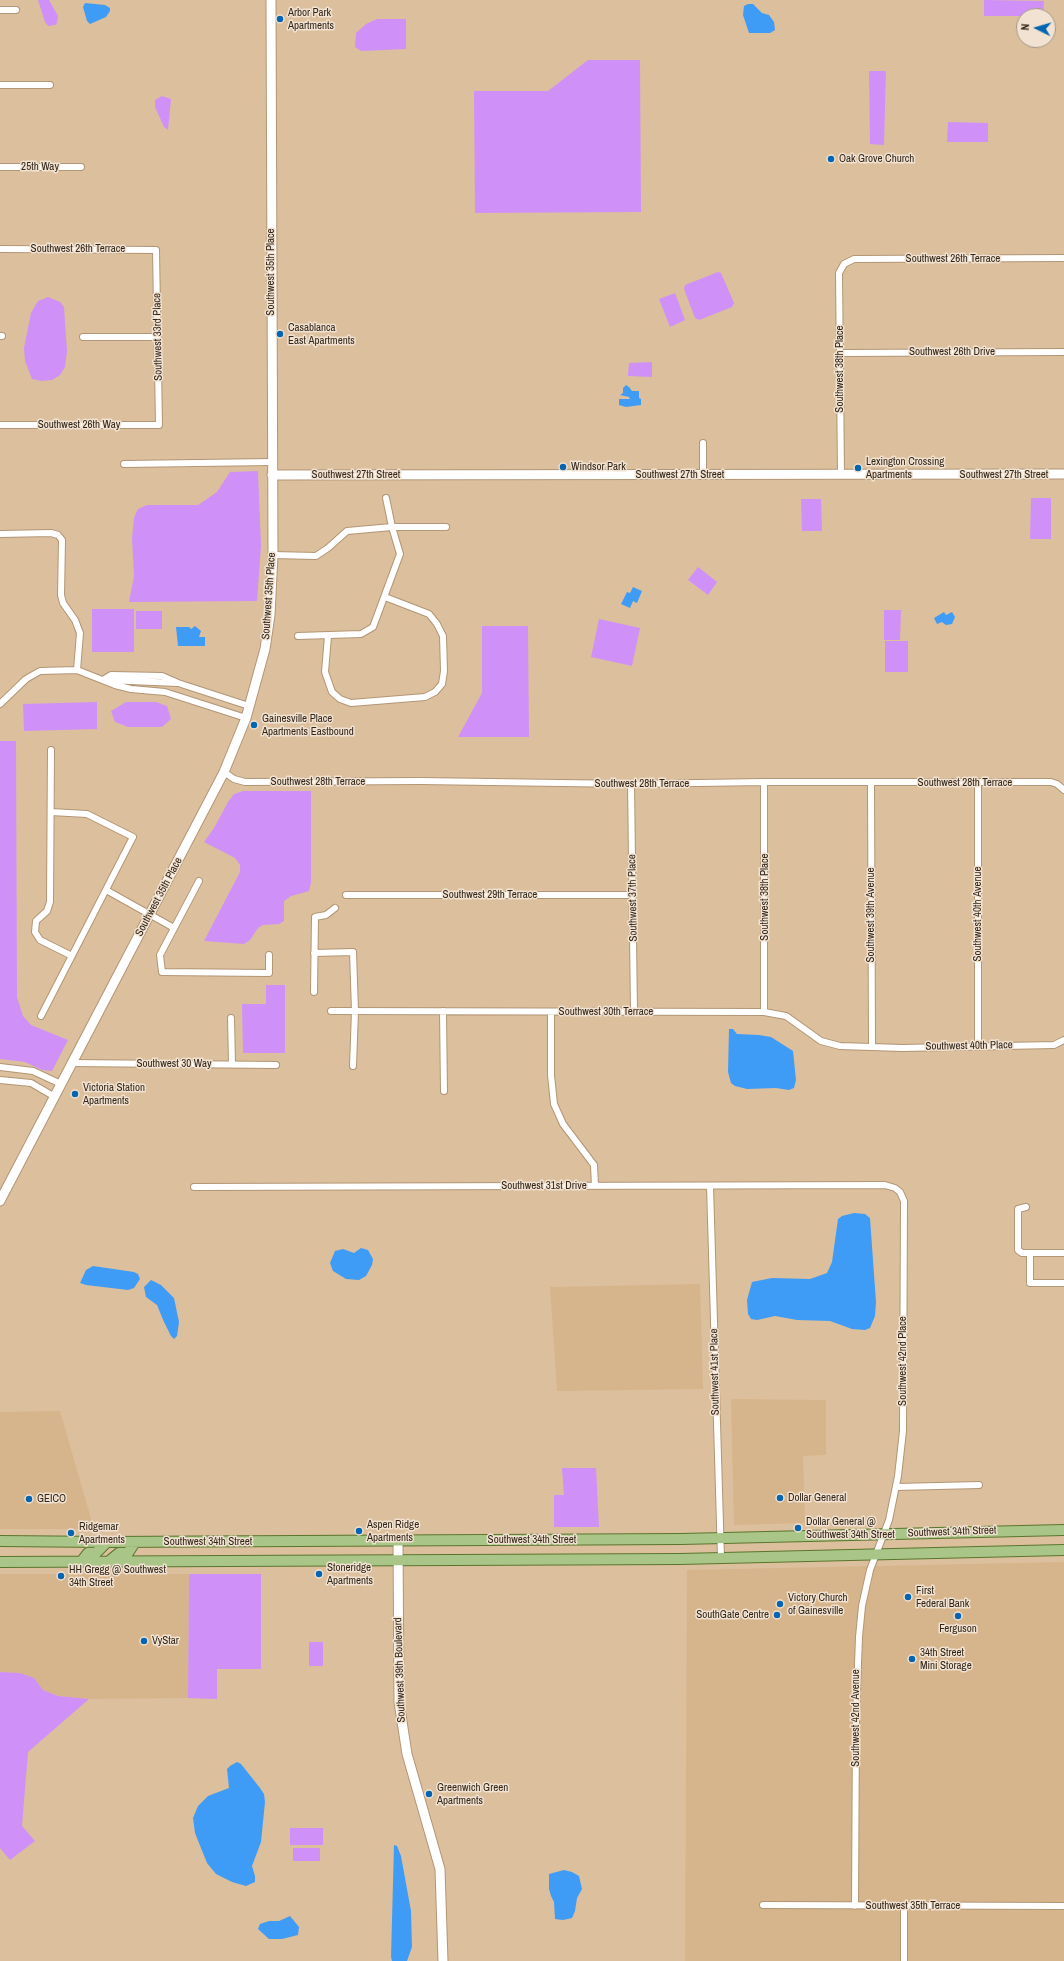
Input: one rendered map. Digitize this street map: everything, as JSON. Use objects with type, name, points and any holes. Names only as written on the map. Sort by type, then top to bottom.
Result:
[{"type":"main road","name":"Southwest 34th Street","points":[[0,1541],[398,1541],[720,1538],[1064,1530]]},
{"type":"main road","points":[[81,1562],[88,1553],[96,1553],[107,1542]]},
{"type":"main road","points":[[108,1562],[119,1553],[128,1553],[135,1542]]},
{"type":"main road","name":"Southwest 34th Street","points":[[0,1562],[398,1562],[721,1558],[1064,1550]]},
{"type":"street","name":"Southwest 35th Place","points":[[0,1201],[224,772],[250,706],[265,649],[270,609],[273,555],[270,0]]},
{"type":"street","points":[[0,10],[16,10]]},
{"type":"street","points":[[0,85],[50,85]]},
{"type":"street","name":"25th Way","points":[[0,168],[81,167]]},
{"type":"street","name":"Southwest 26th Terrace","points":[[0,249],[156,250]]},
{"type":"street","name":"Southwest 33rd Place","points":[[156,250],[159,425]]},
{"type":"street","name":"Southwest 26th Terrace","points":[[844,264],[854,259],[1064,258]]},
{"type":"street","name":"Southwest 38th Place","points":[[841,475],[840,273],[844,264]]},
{"type":"street","points":[[83,337],[158,337]]},
{"type":"street","name":"Southwest 26th Drive","points":[[840,353],[1064,352]]},
{"type":"street","name":"Southwest 26th Way","points":[[0,425],[159,425]]},
{"type":"street","points":[[703,443],[703,475]]},
{"type":"street","points":[[124,464],[272,462]]},
{"type":"street","name":"Southwest 27th Street","points":[[272,475],[1064,474]]},
{"type":"street","points":[[298,636],[361,634],[373,627],[386,597],[400,554],[392,527],[386,498]]},
{"type":"street","points":[[273,555],[316,556],[328,548],[347,531],[392,527],[446,527]]},
{"type":"street","points":[[0,534],[51,533],[58,535],[62,540],[61,595],[63,603],[75,620],[80,633],[76,670]]},
{"type":"street","points":[[328,636],[326,672],[332,692],[340,699],[351,704],[425,697],[435,692],[442,684],[444,671],[442,636],[437,624],[429,614],[386,597]]},
{"type":"street","points":[[0,704],[26,678],[40,671],[76,670],[115,685],[148,691],[165,692],[246,718]]},
{"type":"street","points":[[103,680],[111,675],[162,676],[178,683],[250,706]]},
{"type":"street","points":[[103,680],[178,683]]},
{"type":"street","points":[[148,691],[149,682]]},
{"type":"street","points":[[50,750],[50,902],[47,911],[36,921],[35,932],[40,940],[72,956]]},
{"type":"street","name":"Southwest 28th Terrace","points":[[224,772],[234,779],[245,782],[420,781],[630,784],[764,782],[1051,782],[1063,788]]},
{"type":"street","name":"Southwest 38th Place","points":[[764,782],[764,1012]]},
{"type":"street","name":"Southwest 40th Avenue","points":[[978,782],[978,1045]]},
{"type":"street","name":"Southwest 39th Avenue","points":[[871,783],[872,1047]]},
{"type":"street","name":"Southwest 37th Place","points":[[630,784],[634,1012]]},
{"type":"street","points":[[41,1016],[133,837],[87,814],[50,812]]},
{"type":"street","points":[[199,881],[160,955],[162,972],[269,973],[269,955]]},
{"type":"street","points":[[106,890],[174,928]]},
{"type":"street","name":"Southwest 29th Terrace","points":[[346,895],[633,895]]},
{"type":"street","points":[[314,992],[315,917],[326,915],[335,908]]},
{"type":"street","points":[[314,953],[353,952],[353,1066]]},
{"type":"street","name":"Southwest 30th Terrace","points":[[331,1011],[764,1012],[786,1016],[821,1041],[840,1046],[872,1047]]},
{"type":"street","points":[[443,1011],[444,1091]]},
{"type":"street","points":[[551,1012],[551,1075],[554,1104],[563,1124],[594,1165],[595,1186]]},
{"type":"street","points":[[231,1018],[232,1064]]},
{"type":"street","name":"Southwest 40th Place","points":[[872,1047],[1054,1045],[1064,1040]]},
{"type":"street","name":"Southwest 30 Way","points":[[72,1063],[276,1065]]},
{"type":"street","points":[[0,1067],[33,1071],[61,1084]]},
{"type":"street","points":[[28,1083],[33,1071]]},
{"type":"street","points":[[0,1080],[28,1083],[41,1088],[54,1097]]},
{"type":"street","name":"Southwest 31st Drive","points":[[194,1187],[886,1185],[895,1188]]},
{"type":"street","name":"Southwest 41st Place","points":[[710,1186],[721,1558]]},
{"type":"street","name":"Southwest 42nd Place","points":[[883,1535],[889,1520],[896,1487],[903,1431],[904,1200],[900,1192],[895,1188]]},
{"type":"street","points":[[1026,1207],[1018,1209],[1018,1250],[1022,1253],[1064,1253]]},
{"type":"street","points":[[1030,1253],[1030,1283],[1064,1282]]},
{"type":"street","points":[[896,1487],[979,1485]]},
{"type":"street","name":"Southwest 42nd Avenue","points":[[855,1906],[857,1658],[862,1606],[870,1570],[883,1535]]},
{"type":"street","name":"Southwest 39th Boulevard","points":[[398,1541],[399,1702],[407,1754],[440,1869],[443,1961]]},
{"type":"street","name":"Southwest 35th Terrace","points":[[763,1905],[1064,1906]]},
{"type":"street","points":[[904,1906],[904,1961]]},
{"type":"shaded area","points":[[38,0],[49,0],[58,16],[57,23],[55,25],[48,26],[45,22]]},
{"type":"shaded area","points":[[984,0],[1044,1],[1044,8],[1016,8],[1016,16],[984,16]]},
{"type":"shaded area","points":[[377,19],[406,19],[406,49],[361,51],[355,47],[356,33],[366,24]]},
{"type":"shaded area","points":[[588,60],[640,60],[641,212],[475,213],[474,91],[548,91]]},
{"type":"shaded area","points":[[869,71],[886,71],[884,145],[870,144]]},
{"type":"shaded area","points":[[162,96],[171,99],[168,130],[164,127],[155,107],[155,100]]},
{"type":"shaded area","points":[[948,122],[988,123],[988,142],[947,142]]},
{"type":"shaded area","points":[[718,272],[721,273],[734,303],[732,307],[699,320],[695,318],[684,289],[685,285]]},
{"type":"shaded area","points":[[675,293],[685,320],[670,327],[659,299]]},
{"type":"shaded area","points":[[48,297],[60,302],[64,307],[67,351],[65,367],[60,375],[52,380],[42,381],[32,379],[25,361],[24,348],[31,313],[38,301]]},
{"type":"shaded area","points":[[652,362],[652,377],[628,376],[629,363]]},
{"type":"shaded area","points":[[258,471],[261,546],[257,601],[129,602],[134,576],[132,538],[134,518],[138,509],[147,505],[198,505],[217,492],[230,472]]},
{"type":"shaded area","points":[[1031,498],[1051,498],[1051,539],[1030,539]]},
{"type":"shaded area","points":[[801,499],[821,499],[822,531],[802,531]]},
{"type":"shaded area","points":[[698,567],[717,582],[708,595],[688,580]]},
{"type":"shaded area","points":[[92,609],[134,609],[134,652],[92,652]]},
{"type":"shaded area","points":[[884,610],[901,610],[900,640],[884,640]]},
{"type":"shaded area","points":[[136,611],[162,611],[162,629],[136,629]]},
{"type":"shaded area","points":[[599,619],[640,628],[632,666],[591,657]]},
{"type":"shaded area","points":[[482,626],[528,626],[529,737],[458,737],[482,693]]},
{"type":"shaded area","points":[[885,641],[908,641],[908,672],[885,672]]},
{"type":"shaded area","points":[[97,702],[97,729],[24,731],[23,704]]},
{"type":"shaded area","points":[[126,702],[156,702],[167,706],[171,719],[162,727],[128,727],[115,722],[111,711]]},
{"type":"shaded area","points":[[0,741],[16,741],[17,997],[23,1016],[31,1025],[68,1040],[52,1071],[42,1070],[25,1062],[0,1059]]},
{"type":"shaded area","points":[[243,791],[311,791],[311,883],[309,891],[291,896],[284,901],[284,921],[279,924],[263,925],[258,928],[250,940],[244,944],[204,941],[240,872],[240,865],[235,858],[204,842],[234,794]]},
{"type":"shaded area","points":[[266,985],[285,985],[285,1053],[243,1053],[242,1004],[266,1004]]},
{"type":"shaded area","points":[[700,1284],[703,1389],[557,1391],[550,1287]]},
{"type":"shaded area","points":[[731,1399],[826,1400],[826,1455],[803,1456],[805,1523],[734,1525]]},
{"type":"shaded area","points":[[60,1411],[94,1529],[0,1529],[0,1412]]},
{"type":"shaded area","points":[[562,1468],[596,1468],[599,1527],[554,1527],[554,1495],[564,1495]]},
{"type":"shaded area","points":[[1064,1562],[1064,1961],[685,1961],[687,1570]]},
{"type":"shaded area","points":[[0,1574],[189,1574],[188,1698],[89,1699],[58,1696],[43,1690],[33,1678],[20,1673],[0,1672]]},
{"type":"shaded area","points":[[189,1574],[261,1574],[261,1669],[217,1669],[217,1699],[188,1698]]},
{"type":"shaded area","points":[[309,1642],[323,1642],[323,1666],[309,1666]]},
{"type":"shaded area","points":[[0,1672],[20,1673],[34,1678],[43,1690],[58,1696],[89,1699],[28,1752],[22,1826],[35,1841],[10,1860],[0,1848]]},
{"type":"shaded area","points":[[290,1828],[323,1828],[323,1845],[290,1845]]},
{"type":"shaded area","points":[[293,1848],[320,1848],[320,1861],[293,1861]]},
{"type":"water","points":[[85,3],[105,5],[110,8],[110,11],[106,17],[90,24],[87,21],[83,7]]},
{"type":"water","points":[[753,4],[762,13],[769,15],[774,22],[775,30],[770,33],[749,33],[743,15],[744,6]]},
{"type":"water","points":[[626,385],[632,391],[639,391],[641,405],[626,407],[619,405],[619,399],[630,399],[629,397],[620,395],[623,393],[623,388]]},
{"type":"water","points":[[633,587],[642,591],[637,603],[633,601],[630,608],[621,604],[627,592],[630,593]]},
{"type":"water","points":[[944,612],[946,615],[952,612],[955,617],[952,624],[946,625],[942,622],[937,624],[934,618]]},
{"type":"water","points":[[195,626],[201,631],[199,637],[205,637],[205,646],[178,646],[176,627],[189,627],[191,629]]},
{"type":"water","points":[[729,1029],[733,1029],[737,1034],[771,1037],[793,1051],[796,1080],[794,1088],[789,1090],[776,1088],[747,1089],[735,1086],[731,1083],[728,1072]]},
{"type":"water","points":[[854,1213],[865,1214],[870,1218],[876,1302],[875,1316],[870,1328],[865,1330],[852,1329],[830,1321],[797,1320],[775,1316],[757,1320],[751,1319],[748,1314],[747,1300],[752,1282],[772,1278],[810,1279],[827,1273],[832,1262],[838,1219],[842,1216]]},
{"type":"water","points":[[361,1248],[368,1250],[373,1259],[372,1265],[366,1276],[359,1280],[346,1279],[333,1271],[330,1263],[335,1251],[343,1249],[354,1253]]},
{"type":"water","points":[[93,1266],[134,1272],[138,1274],[140,1279],[134,1288],[128,1290],[80,1283],[86,1270]]},
{"type":"water","points":[[151,1280],[161,1285],[174,1298],[179,1322],[177,1336],[174,1339],[164,1322],[157,1305],[146,1297],[144,1287]]},
{"type":"water","points":[[237,1762],[241,1764],[260,1788],[264,1794],[265,1802],[261,1842],[252,1866],[255,1882],[246,1886],[232,1882],[216,1874],[207,1863],[195,1833],[193,1818],[198,1806],[208,1796],[229,1788],[227,1769]]},
{"type":"water","points":[[394,1845],[397,1846],[401,1856],[411,1911],[412,1947],[407,1961],[392,1961],[391,1957]]},
{"type":"water","points":[[564,1870],[579,1876],[582,1889],[577,1898],[575,1911],[572,1918],[563,1920],[555,1919],[554,1902],[549,1889],[549,1874]]},
{"type":"water","points":[[290,1916],[299,1927],[298,1935],[282,1939],[269,1939],[258,1929],[260,1924],[269,1921],[279,1921]]},
{"type":"place","name":"Arbor Park Apartments","points":[[280,19]]},
{"type":"place","name":"Oak Grove Church","points":[[831,159]]},
{"type":"place","name":"Casablanca East Apartments","points":[[280,334]]},
{"type":"place","name":"Windsor Park","points":[[563,467]]},
{"type":"place","name":"Lexington Crossing Apartments","points":[[858,468]]},
{"type":"place","name":"Gainesville Place Apartments Eastbound","points":[[254,725]]},
{"type":"place","name":"Victoria Station Apartments","points":[[75,1094]]},
{"type":"place","name":"Dollar General","points":[[780,1498]]},
{"type":"place","name":"GEICO","points":[[29,1499]]},
{"type":"place","name":"Dollar General @ Southwest 34th Street","points":[[798,1528]]},
{"type":"place","name":"Aspen Ridge Apartments","points":[[359,1531]]},
{"type":"place","name":"Ridgemar Apartments","points":[[71,1533]]},
{"type":"place","name":"Stoneridge Apartments","points":[[319,1574]]},
{"type":"place","name":"HH Gregg @ Southwest 34th Street","points":[[61,1576]]},
{"type":"place","name":"First Federal Bank","points":[[908,1597]]},
{"type":"place","name":"Victory Church of Gainesville","points":[[780,1604]]},
{"type":"place","name":"SouthGate Centre","points":[[777,1615]]},
{"type":"place","name":"Ferguson","points":[[958,1616]]},
{"type":"place","name":"VyStar","points":[[144,1641]]},
{"type":"place","name":"34th Street Mini Storage","points":[[912,1659]]},
{"type":"place","name":"Greenwich Green Apartments","points":[[429,1794]]}]
